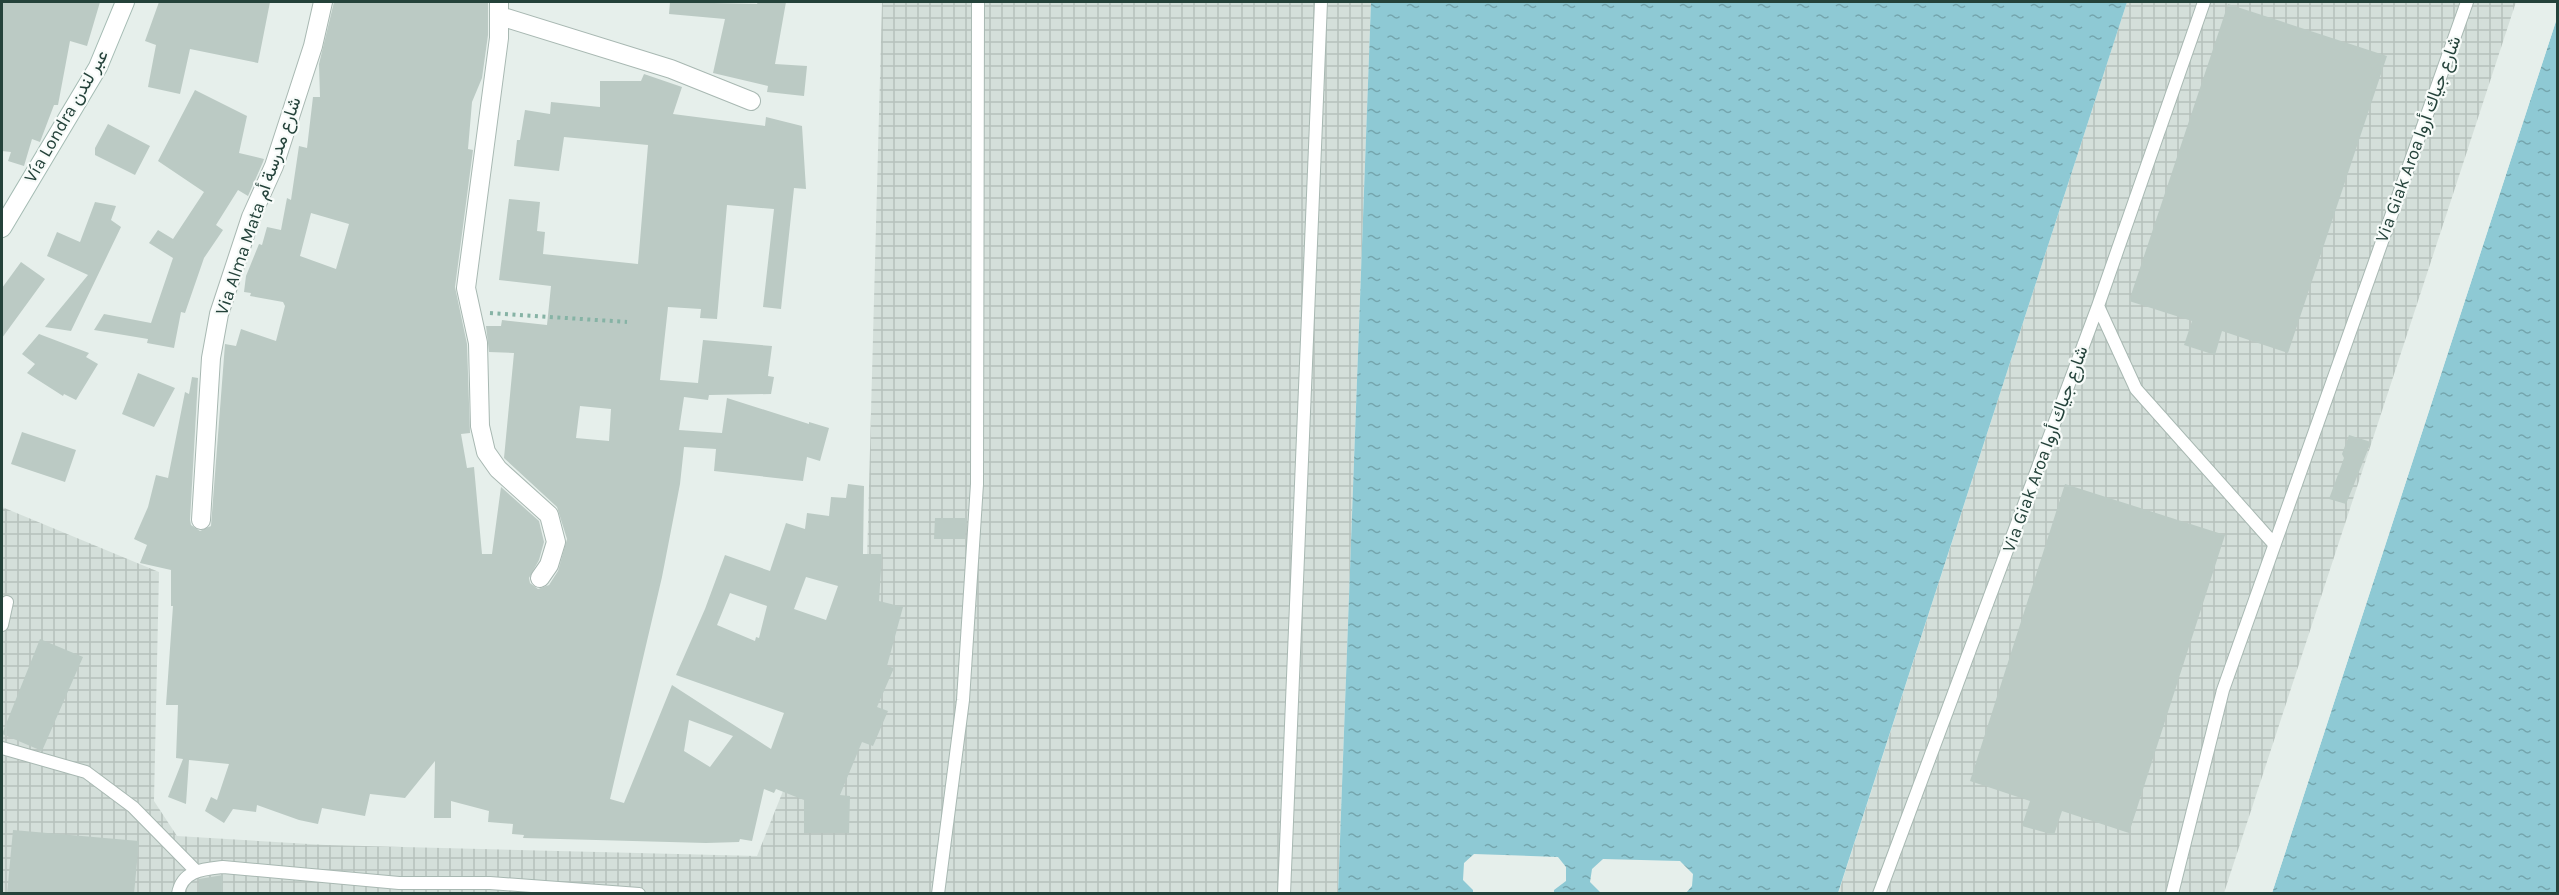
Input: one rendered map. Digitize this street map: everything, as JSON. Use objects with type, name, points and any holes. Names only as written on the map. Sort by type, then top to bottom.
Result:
[{"type":"street","name":"Vía Londra عبر لندن","points":[[2,228],[99,67],[125,2]]},
{"type":"street","name":"Via Alma Mata شارع مدرسة أم","points":[[201,520],[211,358],[219,314],[251,217],[274,166],[313,46],[323,2]]},
{"type":"street","points":[[540,578],[549,565],[556,542],[549,514],[498,469],[486,452],[480,426],[478,343],[466,288],[499,9],[671,69],[751,100]]},
{"type":"lane","points":[[938,894],[963,700],[977,484],[978,2]]},
{"type":"lane","points":[[1284,894],[1321,2]]},
{"type":"lane","name":"Via Giak Aroa شارع جياك أروا","points":[[1878,894],[2098,306],[2204,2]]},
{"type":"lane","name":"Via Giak Aroa شارع جياك أروا","points":[[2172,894],[2223,690],[2467,2]]},
{"type":"lane","points":[[2098,306],[2136,389],[2274,544]]},
{"type":"lane","points":[[2,625],[7,603]]},
{"type":"lane","points":[[2,748],[86,772],[133,807],[195,870]]},
{"type":"lane","points":[[178,894],[179,885],[195,870],[223,867],[399,883],[490,883],[639,894]]},
{"type":"path","points":[[471,311],[627,322]]},
{"type":"shaded area","points":[[882,2],[1371,2],[1338,893],[2,893],[2,507],[159,572],[154,801],[177,836],[326,845],[757,856],[831,671],[866,598]]},
{"type":"shaded area","points":[[2127,2],[2516,2],[2224,893],[1838,894]]},
{"type":"water","points":[[1371,2],[2127,2],[1838,893],[1338,894]]},
{"type":"water","points":[[2557,18],[2557,893],[2272,893]]},
{"type":"pier","points":[[2558,15],[2272,893],[2269,894],[2555,18]]},
{"type":"pier","points":[[1474,854],[1558,857],[1566,867],[1566,881],[1554,890],[1554,893],[1473,893],[1473,890],[1463,880],[1464,863]]},
{"type":"pier","points":[[1603,859],[1680,861],[1693,874],[1692,886],[1686,893],[1601,893],[1590,882],[1592,869]]},
{"type":"building","points":[[2,2],[100,2],[87,46],[70,41],[58,105],[54,105],[40,142],[32,139],[24,166],[8,161],[11,152],[2,151]]},
{"type":"building","points":[[159,2],[270,2],[258,63],[190,49],[180,94],[148,87],[156,45],[145,41]]},
{"type":"building","points":[[334,2],[488,2],[488,35],[482,78],[472,102],[468,149],[473,150],[455,287],[467,344],[470,433],[461,434],[467,468],[474,467],[482,554],[492,554],[501,487],[539,521],[544,542],[539,560],[529,578],[530,583],[538,589],[549,585],[558,571],[567,539],[557,507],[504,458],[514,353],[489,352],[486,326],[501,326],[502,320],[547,325],[551,286],[499,280],[509,199],[540,202],[537,231],[545,232],[543,254],[638,264],[648,145],[564,137],[559,171],[514,166],[517,140],[520,140],[525,110],[550,114],[551,102],[600,107],[600,81],[641,81],[644,74],[682,87],[673,114],[765,126],[766,117],[802,126],[806,189],[794,188],[781,309],[763,307],[774,209],[727,205],[717,319],[700,318],[701,309],[668,307],[660,380],[698,383],[703,340],[772,346],[768,376],[774,377],[771,394],[709,395],[708,400],[684,397],[679,430],[722,433],[727,398],[809,424],[809,422],[829,428],[820,461],[807,457],[803,481],[714,471],[716,449],[684,447],[680,484],[662,577],[610,799],[624,803],[672,685],[771,749],[784,713],[676,675],[705,609],[725,555],[770,571],[786,523],[805,529],[807,513],[829,516],[831,497],[846,498],[848,484],[864,486],[863,554],[882,554],[879,601],[903,607],[887,666],[894,668],[877,707],[888,711],[873,746],[862,742],[840,795],[850,796],[849,833],[804,833],[804,800],[776,789],[774,793],[764,789],[752,841],[740,839],[739,842],[706,843],[523,838],[524,835],[512,834],[513,824],[488,822],[489,811],[451,801],[451,818],[434,818],[435,761],[405,798],[370,794],[365,816],[322,808],[318,824],[299,820],[257,805],[256,812],[233,809],[224,823],[205,811],[211,797],[217,800],[229,764],[189,760],[186,804],[168,797],[183,759],[176,758],[178,705],[166,705],[173,606],[171,606],[171,570],[140,563],[147,545],[134,539],[148,507],[156,475],[168,478],[185,392],[189,394],[192,377],[198,378],[190,520],[191,525],[200,531],[211,526],[225,344],[236,346],[241,329],[276,341],[285,306],[283,302],[250,296],[251,293],[244,292],[246,276],[259,244],[262,245],[267,227],[281,230],[287,198],[291,200],[299,146],[307,148],[313,97],[320,97],[319,64]],"holes":[[[311,213],[349,224],[336,269],[300,256]],[[580,406],[611,409],[609,441],[576,438]],[[806,577],[838,586],[826,620],[794,609]],[[730,593],[767,606],[759,638],[756,637],[755,641],[717,625]],[[689,720],[733,736],[710,767],[684,751]]]},
{"type":"building","points":[[670,2],[757,4],[758,2],[786,2],[775,64],[807,66],[804,96],[767,92],[768,86],[713,73],[725,19],[669,14]]},
{"type":"building","points":[[2228,4],[2387,56],[2288,353],[2222,331],[2215,355],[2184,345],[2192,321],[2129,301]]},
{"type":"building","points":[[195,90],[247,116],[239,153],[264,159],[263,162],[248,196],[238,190],[216,225],[223,230],[204,258],[185,313],[181,312],[174,348],[147,343],[148,339],[94,330],[104,314],[151,323],[173,258],[149,243],[158,230],[173,239],[204,192],[158,161]]},
{"type":"building","points":[[108,124],[150,146],[135,175],[95,155],[95,148]]},
{"type":"building","points":[[95,202],[116,206],[111,220],[121,227],[71,331],[45,327],[88,275],[47,256],[57,232],[80,242]]},
{"type":"building","points":[[21,262],[45,279],[2,338],[2,288]]},
{"type":"building","points":[[39,334],[89,353],[86,357],[98,364],[76,400],[64,394],[63,396],[27,373],[35,364],[22,354]]},
{"type":"building","points":[[138,373],[175,388],[154,427],[122,414]]},
{"type":"building","points":[[22,432],[76,450],[65,482],[11,464]]},
{"type":"building","points":[[2349,435],[2371,442],[2346,504],[2329,499],[2344,458],[2342,454]]},
{"type":"building","points":[[2065,484],[2225,535],[2129,833],[2062,811],[2054,835],[2022,826],[2030,801],[1970,781]]},
{"type":"building","points":[[935,518],[967,518],[965,539],[934,539]]},
{"type":"building","points":[[40,639],[83,657],[42,751],[2,734]]},
{"type":"building","points":[[13,830],[139,841],[134,894],[7,894]]},
{"type":"building","points":[[223,875],[222,894],[199,894],[199,879]]}]
